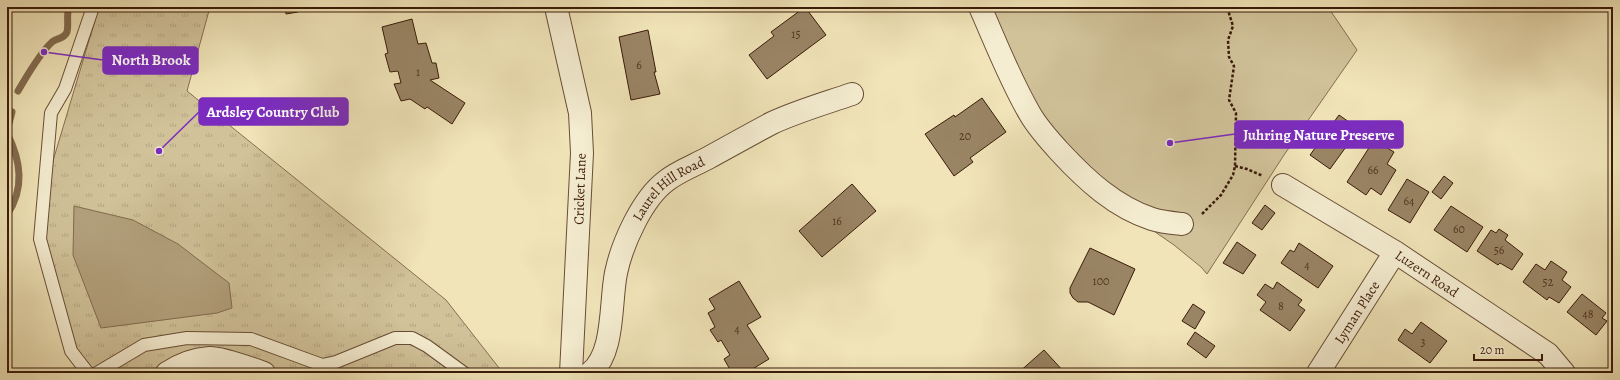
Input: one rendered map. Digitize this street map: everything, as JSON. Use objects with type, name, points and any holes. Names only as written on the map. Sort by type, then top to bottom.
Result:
[{"type":"street","name":"Cricket Lane","points":[[556,7],[580,114],[582,153],[571,373]]},
{"type":"street","points":[[980,7],[1016,89],[1030,115],[1047,137],[1080,174],[1125,207],[1152,219],[1182,224]]},
{"type":"street","name":"Laurel Hill Road","points":[[590,373],[596,369],[604,355],[616,273],[623,250],[635,223],[646,205],[662,185],[666,181],[773,123],[852,94]]},
{"type":"street","name":"Luzern Road","points":[[1283,185],[1395,252],[1548,354],[1564,373]]},
{"type":"street","name":"Lyman Place","points":[[1318,373],[1395,252]]},
{"type":"street","points":[[168,373],[178,366],[210,358],[264,373]]},
{"type":"lane","points":[[88,373],[71,351],[40,239],[51,113],[65,89],[93,7]]},
{"type":"lane","points":[[97,373],[144,344],[187,338],[251,339],[322,365],[336,362],[395,338],[412,338],[427,346],[464,373]]},
{"type":"path","points":[[1182,224],[1199,217],[1221,195],[1233,175],[1235,166],[1236,113],[1229,100],[1234,66],[1229,57],[1228,40],[1233,26],[1227,7]]},
{"type":"path","points":[[1235,166],[1247,169],[1283,185]]},
{"type":"green space","points":[[99,7],[210,7],[187,91],[446,300],[503,373],[82,373],[38,211]]},
{"type":"green space","points":[[981,7],[1328,7],[1357,50],[1284,155],[1207,274],[1201,267],[1174,245],[1119,207],[1056,154]]},
{"type":"shaded area","points":[[74,206],[133,220],[178,244],[229,283],[232,308],[217,313],[101,328],[73,255]]},
{"type":"building","points":[[285,7],[297,7],[298,12],[286,14]]},
{"type":"building","points":[[805,7],[826,35],[767,79],[749,55],[774,36],[771,32]]},
{"type":"building","points":[[412,19],[418,44],[426,43],[432,63],[436,63],[439,78],[430,80],[465,103],[452,124],[427,107],[425,109],[410,99],[401,101],[394,84],[401,83],[398,71],[390,72],[385,54],[388,53],[382,27]]},
{"type":"building","points":[[648,30],[656,72],[654,72],[660,94],[631,100],[619,37]]},
{"type":"building","points":[[982,98],[1006,132],[970,158],[973,162],[954,176],[925,134],[954,115],[955,117]]},
{"type":"building","points":[[1339,115],[1359,129],[1330,169],[1310,155]]},
{"type":"building","points":[[1374,140],[1394,152],[1387,164],[1396,170],[1381,195],[1371,188],[1366,195],[1347,182]]},
{"type":"building","points":[[1444,176],[1453,183],[1441,199],[1432,192]]},
{"type":"building","points":[[1407,179],[1429,192],[1410,223],[1388,210]]},
{"type":"building","points":[[852,184],[876,211],[822,257],[799,231]]},
{"type":"building","points":[[1265,205],[1275,213],[1262,230],[1252,223]]},
{"type":"building","points":[[1451,206],[1483,227],[1467,252],[1434,230]]},
{"type":"building","points":[[1499,229],[1508,235],[1505,240],[1523,254],[1512,270],[1500,263],[1498,265],[1477,251],[1491,230],[1496,233]]},
{"type":"building","points":[[1237,242],[1256,255],[1243,274],[1223,263]]},
{"type":"building","points":[[1299,243],[1333,266],[1318,288],[1281,263],[1290,250],[1294,252]]},
{"type":"building","points":[[1090,248],[1135,269],[1114,315],[1088,302],[1078,302],[1070,293],[1070,288]]},
{"type":"building","points":[[1551,261],[1567,272],[1562,280],[1571,287],[1559,303],[1549,297],[1547,300],[1523,282],[1536,264],[1545,270]]},
{"type":"building","points":[[739,281],[761,317],[747,325],[769,359],[746,373],[732,373],[724,359],[730,355],[721,340],[718,342],[710,330],[715,327],[708,313],[715,309],[709,299]]},
{"type":"building","points":[[1277,282],[1302,300],[1298,305],[1305,310],[1290,331],[1260,310],[1266,302],[1257,295],[1265,284],[1273,289]]},
{"type":"building","points":[[1582,294],[1606,313],[1602,318],[1607,321],[1596,335],[1567,312]]},
{"type":"building","points":[[1193,304],[1205,312],[1195,329],[1182,321]]},
{"type":"building","points":[[1421,322],[1447,341],[1430,363],[1398,340],[1405,329],[1412,334]]},
{"type":"building","points":[[1195,332],[1215,346],[1206,358],[1187,344]]},
{"type":"building","points":[[1044,350],[1065,373],[1018,373]]},
{"type":"waterway","points":[[18,91],[47,47],[52,42],[66,34],[68,29],[69,7]]},
{"type":"waterway","points":[[7,131],[12,112]]},
{"type":"waterway","points":[[7,133],[12,143],[18,164],[19,174],[17,195],[7,215]]},
{"type":"place","name":"North Brook","points":[[44,52]]},
{"type":"place","name":"Juhring Nature Preserve","points":[[1170,143]]},
{"type":"place","name":"Ardsley Country Club","points":[[159,151]]}]
